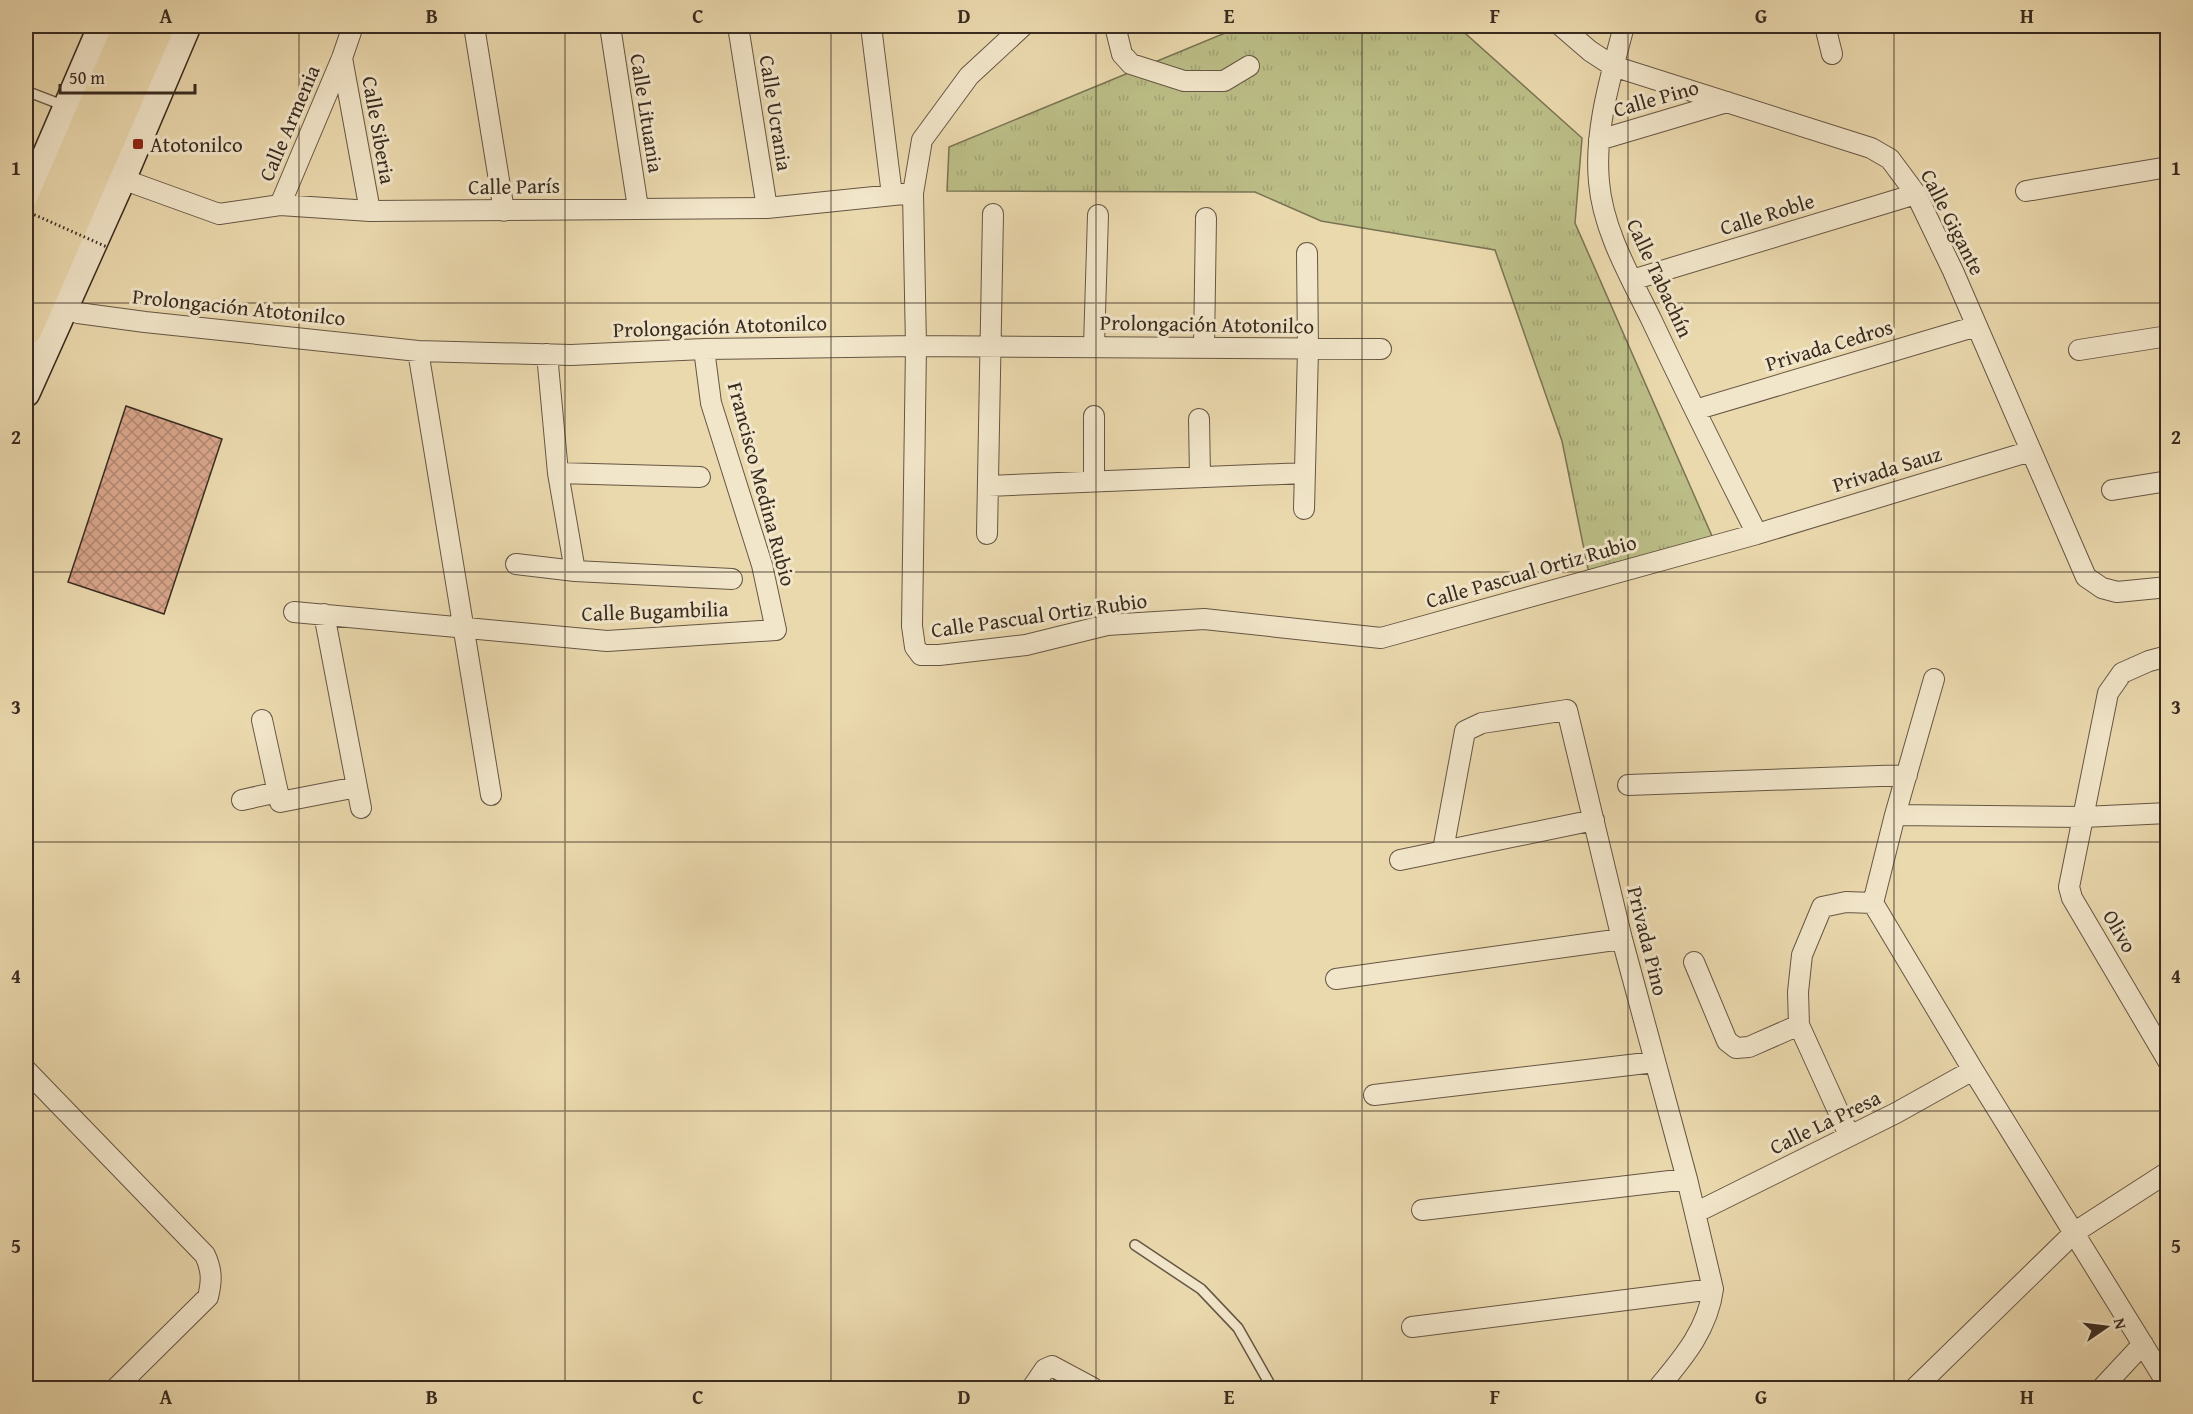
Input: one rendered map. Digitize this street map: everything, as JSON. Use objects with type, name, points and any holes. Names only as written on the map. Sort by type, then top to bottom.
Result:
[{"type":"main road","points":[[26,202],[102,26]]},
{"type":"main road","points":[[26,265],[130,26]]},
{"type":"main road","points":[[26,329],[158,26]]},
{"type":"main road","points":[[26,393],[122,179],[187,26]]},
{"type":"street","name":"Calle Armenia","points":[[280,205],[354,26]]},
{"type":"street","points":[[474,26],[504,211]]},
{"type":"street","name":"Calle Lituania","points":[[609,26],[638,208]]},
{"type":"street","name":"Calle Ucrania","points":[[738,26],[767,208]]},
{"type":"street","points":[[871,26],[892,195]]},
{"type":"street","name":"Calle Pascual Ortiz Rubio","points":[[1023,26],[969,76],[922,140],[913,193],[916,346],[912,626],[915,647],[921,655],[1026,645],[1107,625],[1204,619],[1381,638],[1757,534]]},
{"type":"street","points":[[1115,26],[1122,54],[1131,64],[1184,81],[1224,81],[1249,66]]},
{"type":"street","name":"Calle Gigante","points":[[1561,26],[1590,51],[1613,66],[1871,147],[1890,159],[1916,194],[1953,271],[2086,577],[2102,588],[2117,592],[2168,587]]},
{"type":"street","name":"Calle Tabachín","points":[[1624,26],[1613,66],[1599,140],[1599,183],[1608,224],[1632,280],[1757,534]]},
{"type":"street","points":[[1825,26],[1832,54]]},
{"type":"street","name":"Calle Siberia","points":[[342,58],[370,211]]},
{"type":"street","name":"Calle Pino","points":[[1599,140],[1727,102]]},
{"type":"street","points":[[2026,191],[2168,167]]},
{"type":"street","name":"Calle París","points":[[122,179],[219,214],[280,205],[370,211],[767,208],[913,193]]},
{"type":"street","name":"Calle Roble","points":[[1632,280],[1916,194]]},
{"type":"street","points":[[987,534],[993,214]]},
{"type":"street","points":[[1094,346],[1098,215]]},
{"type":"street","points":[[1204,347],[1206,218]]},
{"type":"street","points":[[1304,509],[1308,350],[1307,253]]},
{"type":"street","name":"Prolongación Atotonilco","points":[[64,307],[78,313],[145,322],[418,351],[547,354],[916,346],[1381,349]]},
{"type":"street","name":"Privada Cedros","points":[[1695,410],[1977,326]]},
{"type":"street","points":[[2079,350],[2168,336]]},
{"type":"street","name":"Francisco Medina Rubio","points":[[704,349],[711,403],[762,565],[776,630]]},
{"type":"street","points":[[418,351],[491,795]]},
{"type":"street","points":[[547,354],[558,473],[575,571]]},
{"type":"street","points":[[1094,416],[1094,481]]},
{"type":"street","points":[[1199,419],[1200,477]]},
{"type":"street","name":"Privada Sauz","points":[[1757,534],[2031,451]]},
{"type":"street","points":[[558,473],[700,477]]},
{"type":"street","points":[[988,486],[1305,473]]},
{"type":"street","points":[[2112,490],[2168,481]]},
{"type":"street","points":[[516,564],[575,571],[732,579]]},
{"type":"street","name":"Calle Bugambilia","points":[[294,612],[607,641],[776,630]]},
{"type":"street","points":[[324,614],[361,808]]},
{"type":"street","name":"Olivo","points":[[2168,656],[2149,661],[2122,673],[2108,693],[2069,887],[2072,898],[2168,1061]]},
{"type":"street","points":[[1934,679],[1895,815],[1873,903],[1973,1070],[2168,1384]]},
{"type":"street","name":"Privada Pino","points":[[1443,850],[1466,731],[1482,723],[1567,710],[1622,939],[1687,1179],[1713,1289],[1711,1305],[1701,1331],[1658,1389]]},
{"type":"street","points":[[262,720],[280,802],[357,787]]},
{"type":"street","points":[[1628,785],[1907,775]]},
{"type":"street","points":[[242,800],[278,792]]},
{"type":"street","points":[[1895,815],[2084,817],[2168,813]]},
{"type":"street","points":[[1400,860],[1594,820]]},
{"type":"street","points":[[1849,1136],[1799,1025],[1798,992],[1802,955],[1822,907],[1846,902],[1873,903]]},
{"type":"street","points":[[1336,979],[1622,939]]},
{"type":"street","points":[[1695,962],[1727,1041],[1736,1048],[1749,1047],[1799,1025]]},
{"type":"street","points":[[1374,1095],[1655,1062]]},
{"type":"street","points":[[26,1070],[205,1255],[211,1269],[212,1284],[208,1298],[116,1389]]},
{"type":"street","name":"Calle La Presa","points":[[1695,1213],[1896,1113],[1973,1070]]},
{"type":"street","points":[[1915,1389],[2075,1232],[2168,1172]]},
{"type":"street","points":[[1422,1210],[1687,1179]]},
{"type":"street","points":[[1412,1327],[1713,1289]]},
{"type":"street","points":[[2102,1389],[2143,1344]]},
{"type":"street","points":[[1032,1389],[1045,1369],[1052,1366],[1093,1389]]},
{"type":"lane","points":[[26,91],[67,107]]},
{"type":"lane","points":[[1135,1245],[1201,1289],[1238,1328],[1272,1389]]},
{"type":"path","points":[[26,211],[107,247]]},
{"type":"green space","points":[[1242,26],[1457,26],[1582,138],[1575,223],[1719,552],[1589,574],[1562,441],[1495,250],[1321,221],[1255,192],[947,191],[949,147]]},
{"type":"building","points":[[126,406],[222,439],[164,614],[68,582]]},
{"type":"building","points":[[1055,1378],[1075,1388],[1039,1388],[1042,1382],[1051,1386]]},
{"type":"place","name":"Atotonilco","points":[[138,144]]}]
